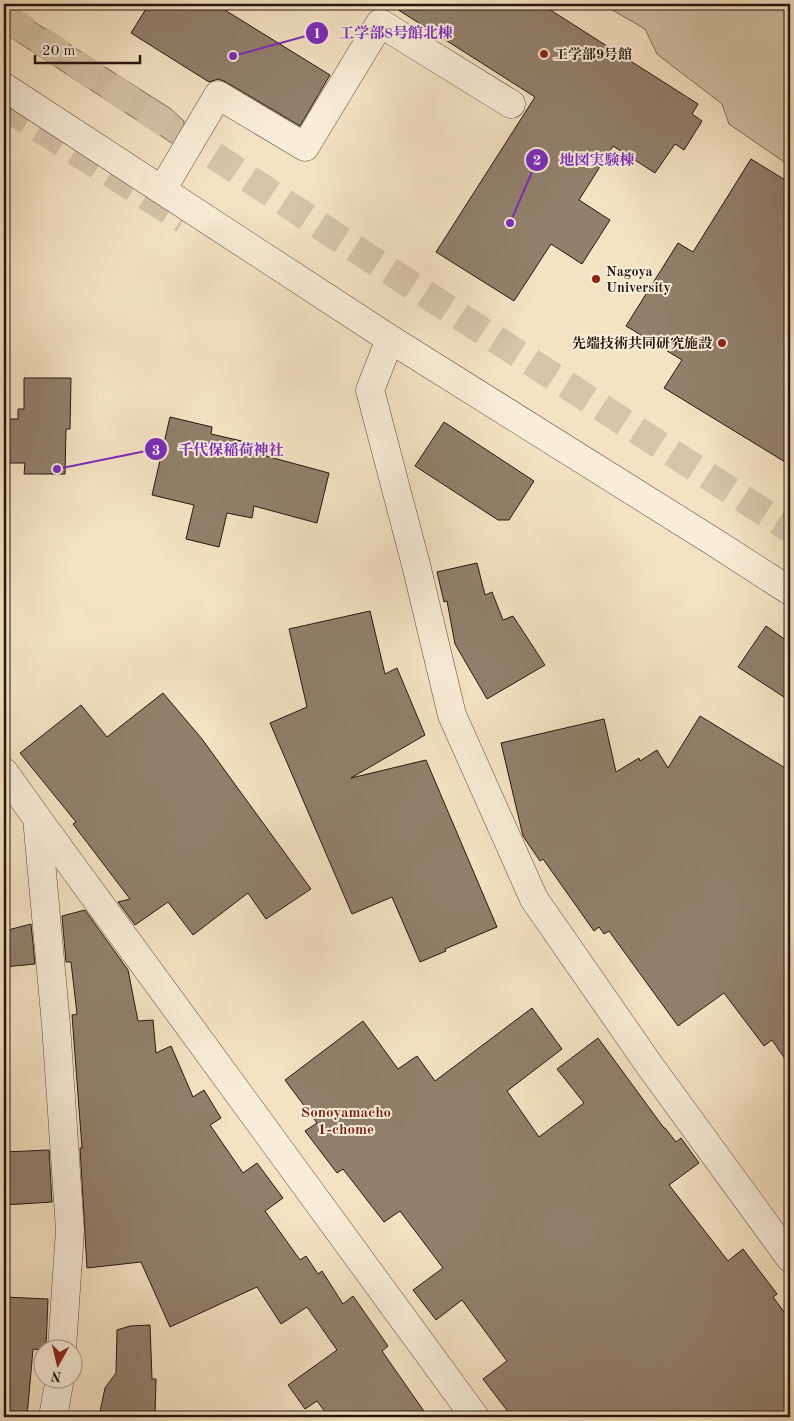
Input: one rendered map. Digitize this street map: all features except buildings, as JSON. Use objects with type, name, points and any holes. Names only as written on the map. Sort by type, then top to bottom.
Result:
[{"type":"street","points":[[162,190],[218,95],[305,147],[380,23],[511,104]]},
{"type":"street","points":[[4,87],[390,340],[790,591]]},
{"type":"street","points":[[390,340],[370,390],[416,565],[452,715],[534,899],[650,1066],[790,1258]]},
{"type":"street","points":[[4,772],[474,1417]]},
{"type":"street","points":[[37,818],[56,1025],[70,1230],[63,1338]]},
{"type":"street","points":[[53,1417],[58,1388]]},
{"type":"shaded area","points":[[4,4],[171,109],[184,121],[184,151],[4,33]]},
{"type":"shaded area","points":[[602,4],[790,4],[790,166],[729,124],[722,104],[657,54],[645,29]]},
{"type":"tunnel","points":[[4,16],[337,237],[790,529]]},
{"type":"tunnel","points":[[4,106],[184,220]]},
{"type":"place","name":"工学部9号館","points":[[544,54]]},
{"type":"place","name":"工学部8号館北棟","points":[[233,56]]},
{"type":"place","name":"地図実験棟","points":[[510,223]]},
{"type":"place","name":"Nagoya University","points":[[596,279]]},
{"type":"place","name":"先端技術共同研究施設","points":[[722,343]]},
{"type":"place","name":"千代保稲荷神社","points":[[57,469]]},
{"type":"district","name":"Sonoyamacho 1-chome","points":[[346,1120]]}]
